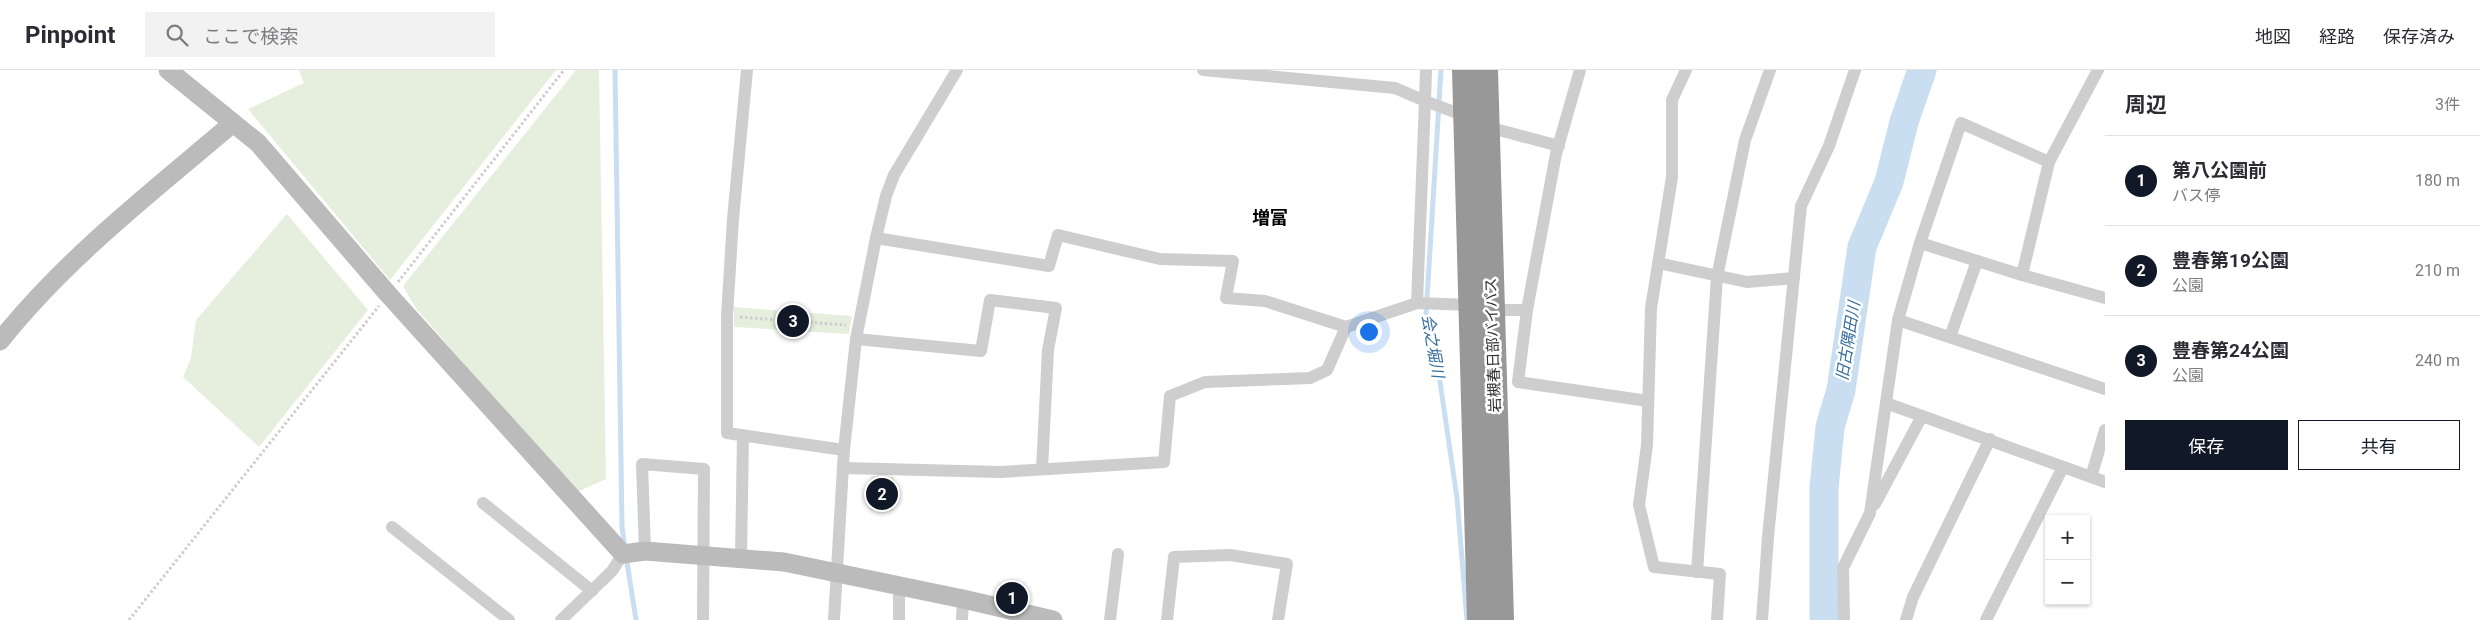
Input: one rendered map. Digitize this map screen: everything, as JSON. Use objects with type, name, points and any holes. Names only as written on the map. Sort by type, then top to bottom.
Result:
[{"type":"highway","name":"岩槻春日部バイパス","points":[[1464,70],[1465,116],[1481,307],[1502,620]]},
{"type":"highway","name":"岩槻春日部バイパス","points":[[1479,620],[1481,307],[1488,128],[1486,70]]},
{"type":"street","points":[[168,70],[258,143],[388,294],[623,554]]},
{"type":"street","points":[[747,70],[732,218],[727,316],[727,433],[844,450]]},
{"type":"street","points":[[834,620],[839,574],[840,504],[844,450],[856,339],[876,238],[886,196],[894,175],[957,70]]},
{"type":"street","points":[[1203,70],[1396,88],[1465,116]]},
{"type":"street","points":[[1418,302],[1426,70]]},
{"type":"street","points":[[1580,70],[1559,146],[1527,310],[1518,382],[1648,401]]},
{"type":"street","points":[[1686,70],[1672,100],[1672,177],[1651,308],[1647,445],[1639,505],[1654,567],[1720,574],[1717,620]]},
{"type":"street","points":[[1697,572],[1717,277],[1745,140],[1770,70]]},
{"type":"street","points":[[1762,620],[1768,527],[1802,206],[1829,146],[1855,70]]},
{"type":"street","points":[[2022,275],[2049,162],[2098,70]]},
{"type":"street","points":[[0,341],[19,317],[76,257],[233,123]]},
{"type":"street","points":[[1870,513],[1898,320],[1920,243],[1961,124],[2049,162]]},
{"type":"street","points":[[1488,128],[1559,146]]},
{"type":"street","points":[[876,238],[1049,266],[1058,235],[1160,258],[1233,261],[1226,298],[1265,301],[1346,327],[1418,302],[1527,310]]},
{"type":"street","points":[[1920,243],[2022,275],[2105,298]]},
{"type":"street","points":[[1950,337],[1977,261]]},
{"type":"street","points":[[1658,263],[1747,282],[1794,278]]},
{"type":"street","points":[[856,339],[981,351],[990,300],[1056,308],[1048,350],[1042,469]]},
{"type":"street","points":[[1898,320],[2105,389]]},
{"type":"street","points":[[844,468],[1000,472],[1164,462],[1170,396],[1205,382],[1310,378],[1327,370],[1346,327]]},
{"type":"street","points":[[1886,403],[2105,482]]},
{"type":"street","points":[[1844,620],[1843,568],[1922,416]]},
{"type":"street","points":[[2091,477],[2105,430]]},
{"type":"street","points":[[741,557],[743,435]]},
{"type":"street","points":[[1906,620],[1913,597],[1990,439]]},
{"type":"street","points":[[645,551],[642,464],[704,469],[705,554],[703,620]]},
{"type":"street","points":[[1986,620],[2063,467]]},
{"type":"street","points":[[483,503],[592,591]]},
{"type":"street","points":[[392,527],[509,620]]},
{"type":"street","points":[[561,620],[612,571],[623,554],[645,551],[705,554],[784,562],[963,599],[1034,618],[1053,620]]},
{"type":"street","points":[[1110,620],[1118,554]]},
{"type":"street","points":[[1168,620],[1174,557],[1230,554],[1286,564],[1278,620]]},
{"type":"street","points":[[898,620],[900,586]]},
{"type":"street","points":[[962,620],[963,599]]},
{"type":"path","points":[[128,620],[564,70]]},
{"type":"path","points":[[727,316],[858,326]]},
{"type":"green space","points":[[299,70],[556,70],[390,280],[248,109],[304,83]]},
{"type":"green space","points":[[576,70],[599,70],[606,479],[575,493],[415,307],[403,286]]},
{"type":"green space","points":[[287,214],[368,310],[259,447],[183,377],[191,358],[196,320]]},
{"type":"green space","points":[[734,307],[852,316],[849,334],[734,327]]},
{"type":"green space","points":[[871,476],[894,477],[893,511],[870,510]]},
{"type":"waterway","points":[[615,70],[622,527],[625,548]]},
{"type":"waterway","name":"会之堀川","points":[[1441,70],[1426,315],[1432,327],[1457,498],[1467,620]]},
{"type":"waterway","name":"旧古隅田川","points":[[1824,620],[1824,488],[1830,427],[1841,390],[1862,247],[1889,182],[1904,122],[1922,70]]},
{"type":"waterway","points":[[626,556],[636,620]]},
{"type":"place","name":"豊春第24公園","points":[[793,321]]},
{"type":"place","name":"豊春第19公園","points":[[882,494]]},
{"type":"place","name":"第八公園前","points":[[1012,598]]},
{"type":"district","name":"増富","points":[[1270,217]]}]
